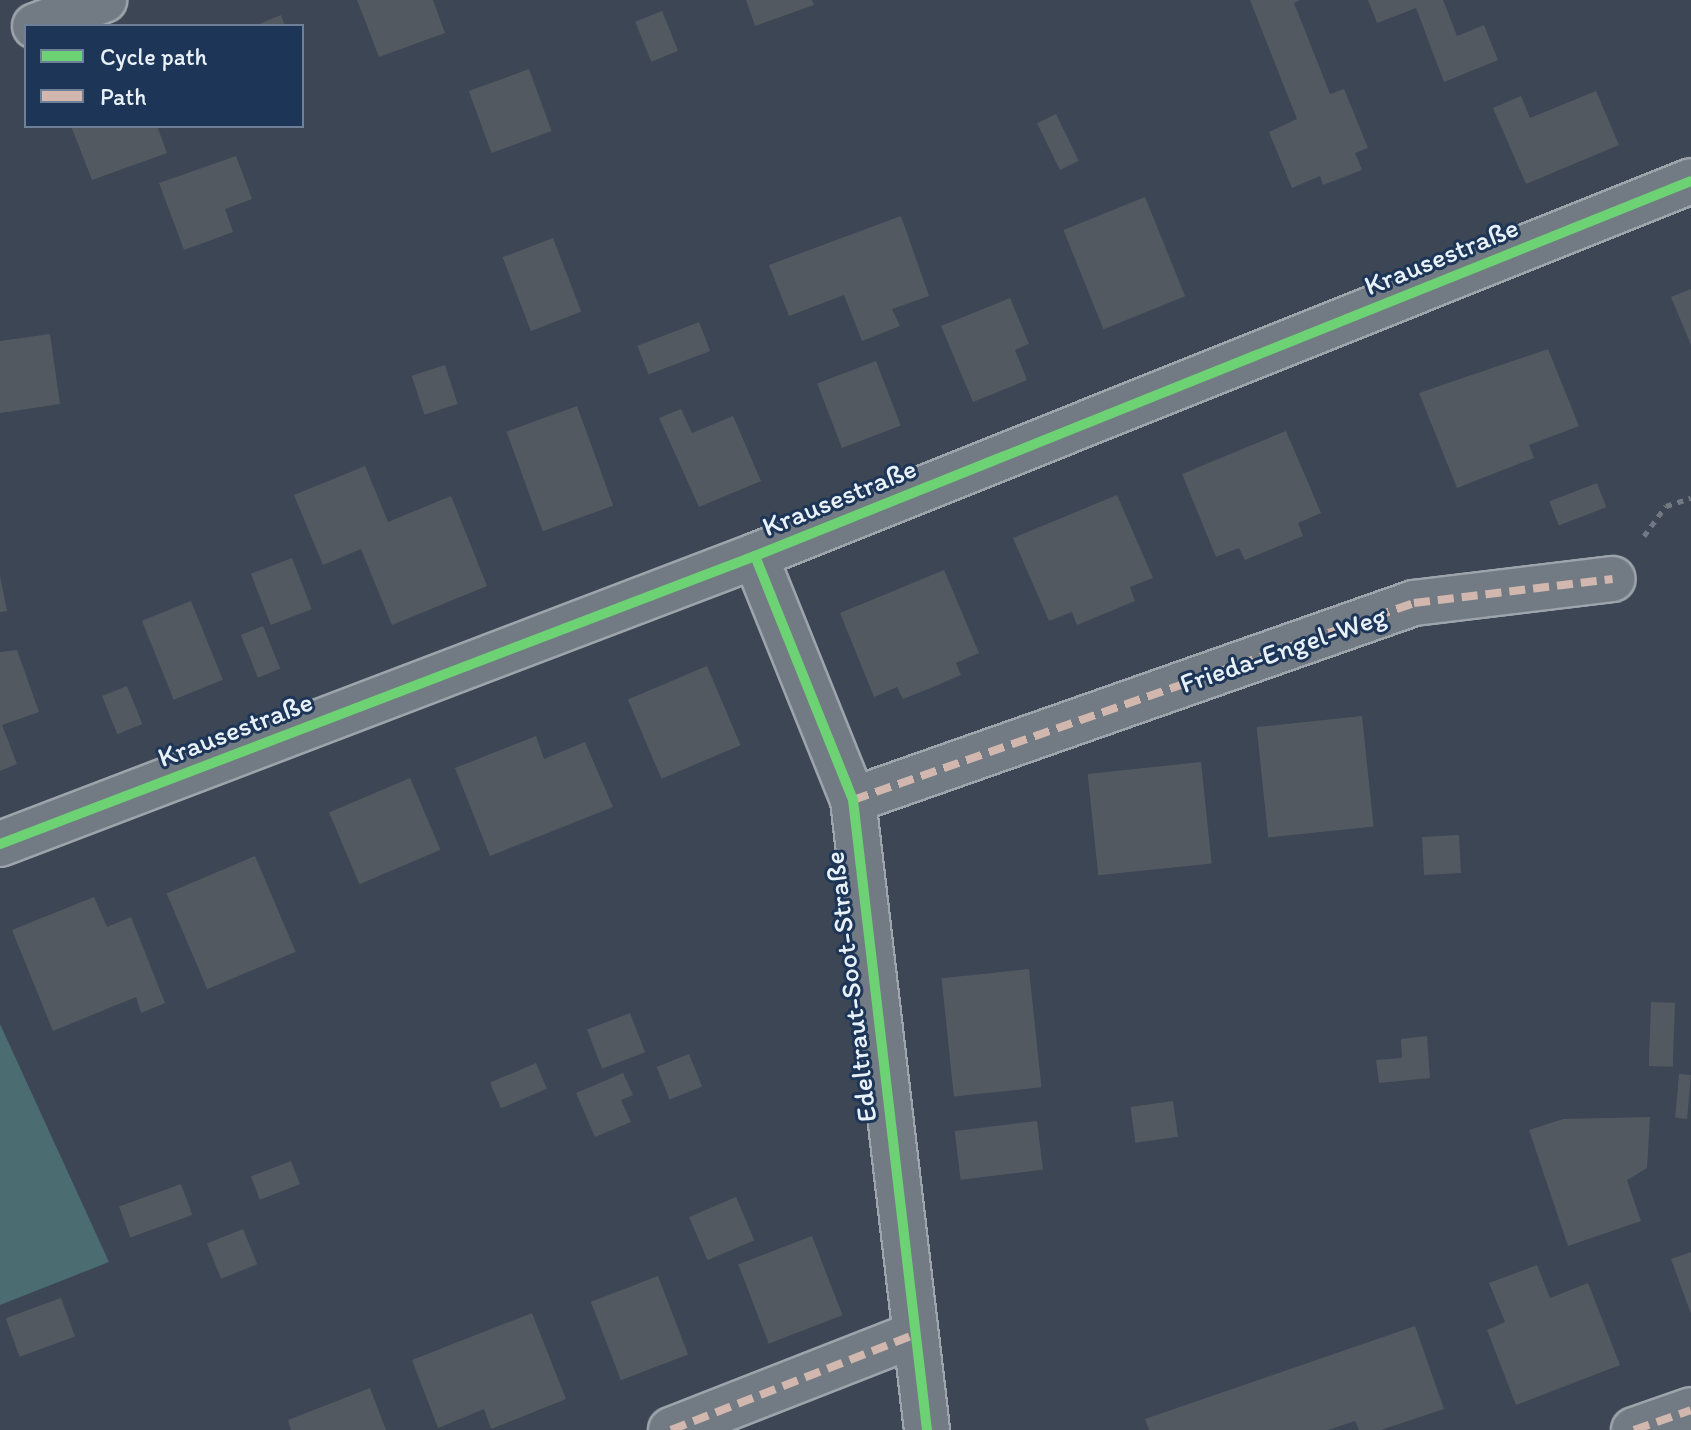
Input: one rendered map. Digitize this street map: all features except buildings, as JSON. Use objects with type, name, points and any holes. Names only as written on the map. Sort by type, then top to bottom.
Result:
[{"type":"street","points":[[40,24],[104,0]]},
{"type":"street","points":[[0,39],[24,31]]},
{"type":"street","name":"Krausestraße","points":[[0,844],[755,556],[1691,181]]},
{"type":"street","name":"Edeltraut-Soot-Straße","points":[[755,556],[853,800],[927,1430]]},
{"type":"street","name":"Frieda-Engel-Weg","points":[[853,800],[1414,603],[1613,579]]},
{"type":"street","points":[[671,1430],[914,1335]]},
{"type":"street","points":[[1634,1430],[1691,1410]]},
{"type":"path","points":[[1613,579],[1666,506],[1691,498]]},
{"type":"green space","points":[[0,1024],[109,1262],[0,1305]]},
{"type":"marked path","points":[[853,800],[1414,603],[1613,579]]},
{"type":"marked path","points":[[671,1430],[914,1335]]},
{"type":"marked path","points":[[1634,1430],[1691,1410]]},
{"type":"cycle path","points":[[0,844],[755,556],[1691,181]]},
{"type":"cycle path","points":[[755,556],[853,800],[927,1430]]}]
